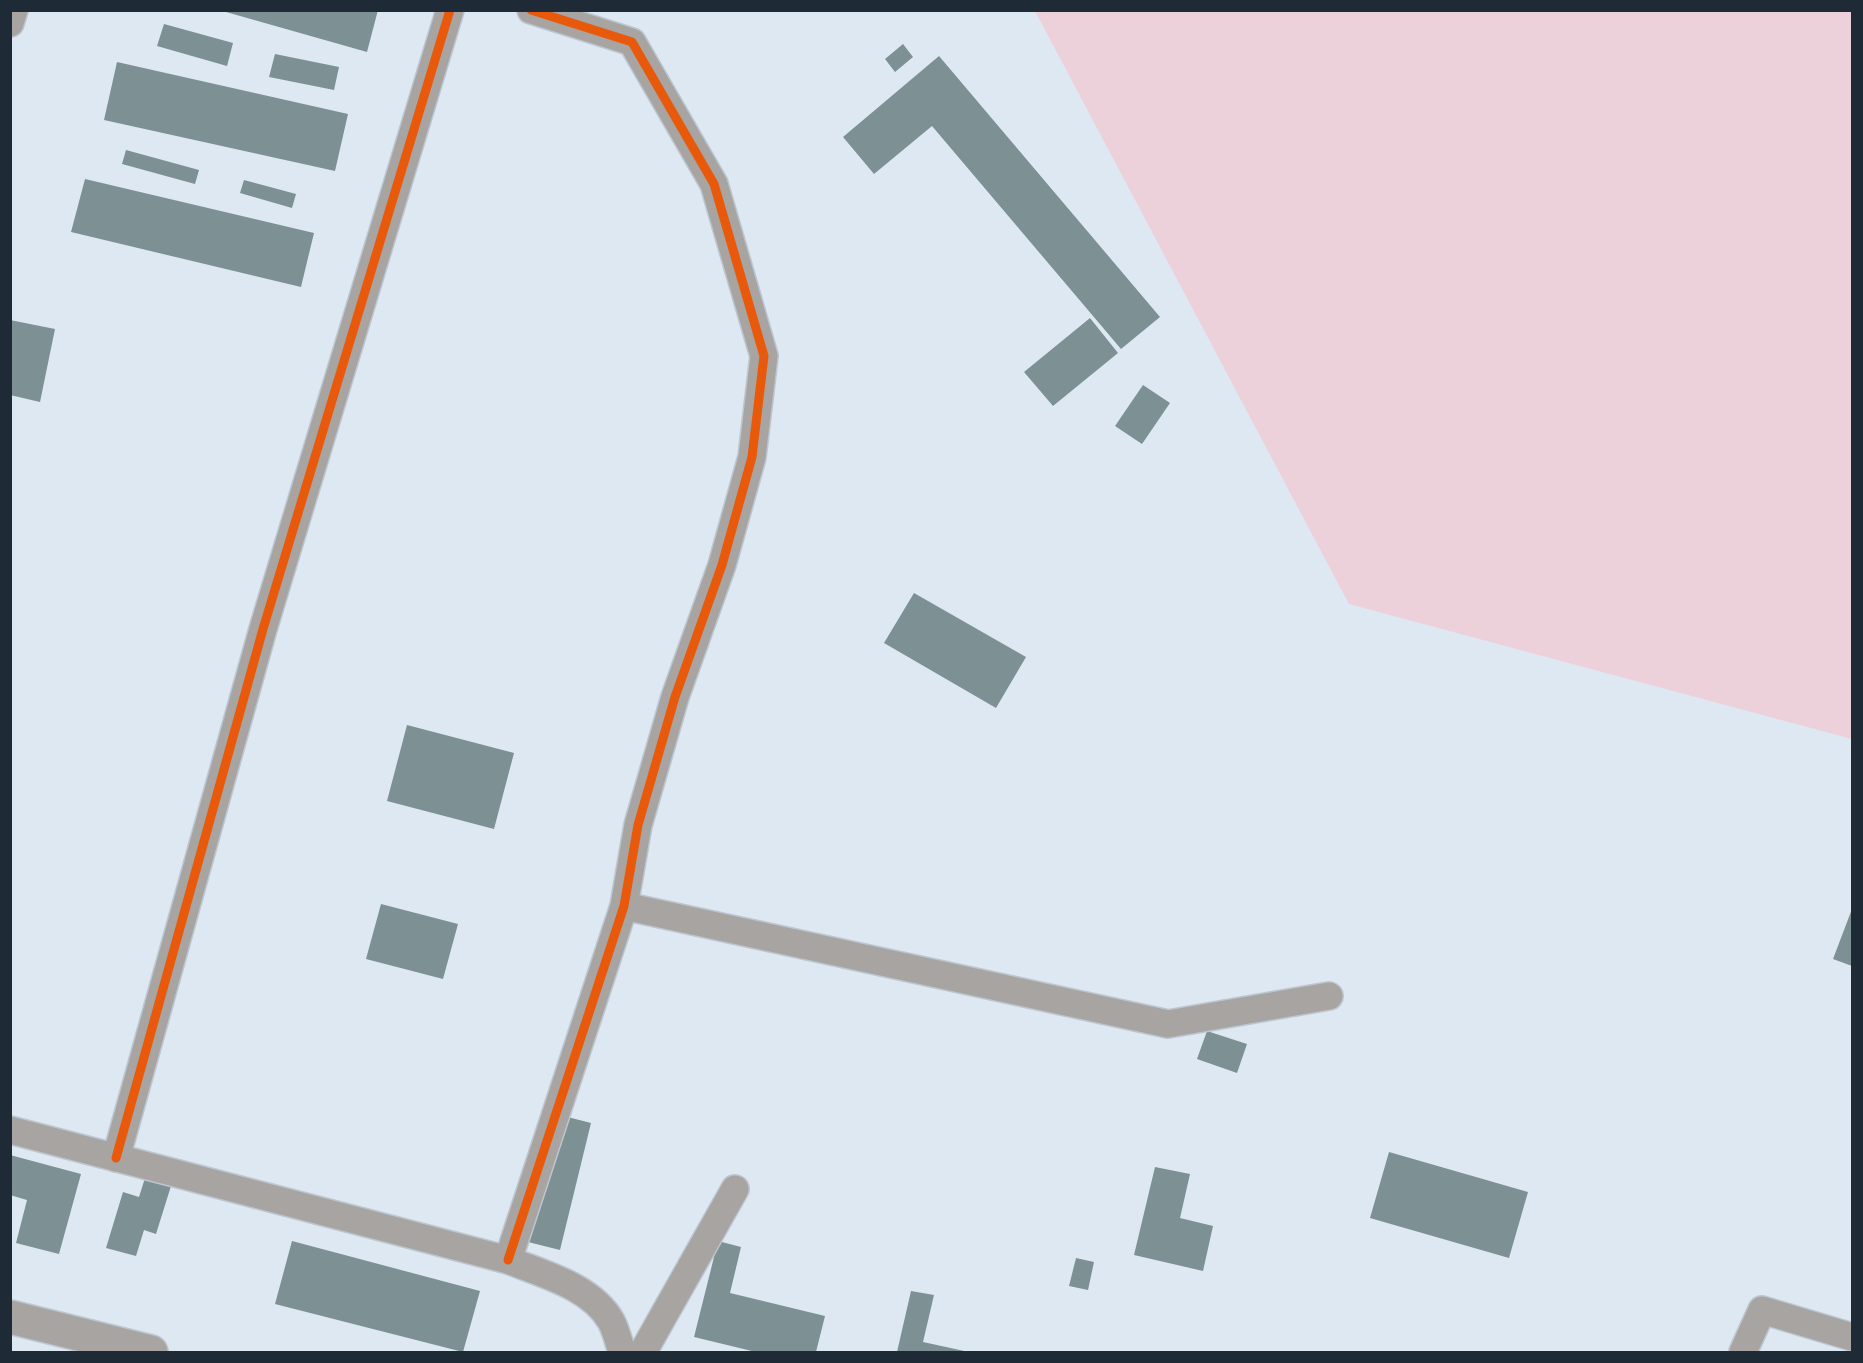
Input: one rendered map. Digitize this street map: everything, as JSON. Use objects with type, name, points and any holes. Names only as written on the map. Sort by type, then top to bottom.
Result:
[{"type":"street","points":[[10,23],[14,10]]},
{"type":"street","points":[[116,1158],[263,629],[450,10]]},
{"type":"street","points":[[508,1260],[624,906],[638,825],[675,698],[722,565],[752,457],[764,356],[714,184],[632,42],[531,10]]},
{"type":"street","points":[[624,906],[1168,1024],[1329,996]]},
{"type":"street","points":[[10,1131],[508,1260],[574,1288],[592,1300],[611,1321],[622,1353]]},
{"type":"street","points":[[643,1353],[735,1189]]},
{"type":"street","points":[[1743,1353],[1762,1310],[1852,1337]]},
{"type":"street","points":[[10,1317],[151,1353]]},
{"type":"shaded area","points":[[1035,11],[1852,11],[1852,739],[1349,604]]},
{"type":"building","points":[[219,10],[378,10],[367,52]]},
{"type":"building","points":[[164,24],[233,43],[227,66],[157,46]]},
{"type":"building","points":[[903,44],[913,57],[895,72],[885,59]]},
{"type":"building","points":[[275,54],[339,67],[334,90],[269,77]]},
{"type":"building","points":[[939,56],[1160,317],[1121,349],[932,126],[874,174],[843,137]]},
{"type":"building","points":[[117,62],[348,114],[335,171],[104,120]]},
{"type":"building","points":[[126,150],[199,170],[195,184],[122,164]]},
{"type":"building","points":[[85,179],[314,233],[301,287],[71,232]]},
{"type":"building","points":[[244,180],[296,194],[292,208],[240,193]]},
{"type":"building","points":[[1090,318],[1118,353],[1053,406],[1024,372]]},
{"type":"building","points":[[10,320],[55,329],[40,402],[10,395]]},
{"type":"building","points":[[1143,385],[1170,403],[1142,444],[1115,426]]},
{"type":"building","points":[[914,593],[1026,657],[996,708],[884,643]]},
{"type":"building","points":[[407,725],[514,753],[494,829],[387,801]]},
{"type":"building","points":[[381,904],[458,924],[443,979],[366,959]]},
{"type":"building","points":[[1852,909],[1852,966],[1833,959]]},
{"type":"building","points":[[1207,1031],[1247,1044],[1237,1073],[1197,1059]]},
{"type":"building","points":[[556,1114],[591,1123],[560,1250],[524,1241]]},
{"type":"building","points":[[1389,1152],[1528,1192],[1509,1258],[1370,1218]]},
{"type":"building","points":[[10,1155],[81,1174],[59,1254],[16,1243],[27,1200],[10,1195]]},
{"type":"building","points":[[1155,1167],[1190,1174],[1180,1218],[1213,1226],[1203,1271],[1134,1255]]},
{"type":"building","points":[[145,1178],[171,1186],[156,1234],[144,1230],[136,1256],[106,1248],[123,1192],[139,1197]]},
{"type":"building","points":[[292,1241],[480,1291],[463,1352],[275,1304]]},
{"type":"building","points":[[718,1241],[741,1247],[730,1293],[825,1316],[816,1352],[756,1352],[694,1337]]},
{"type":"building","points":[[1076,1258],[1094,1262],[1088,1290],[1069,1286]]},
{"type":"building","points":[[911,1291],[934,1295],[923,1342],[969,1352],[897,1352]]},
{"type":"cycle path","points":[[116,1158],[263,629],[450,10]]},
{"type":"cycle path","points":[[508,1260],[624,906],[638,825],[675,697],[722,565],[752,457],[764,356],[714,184],[632,42],[531,10]]}]
